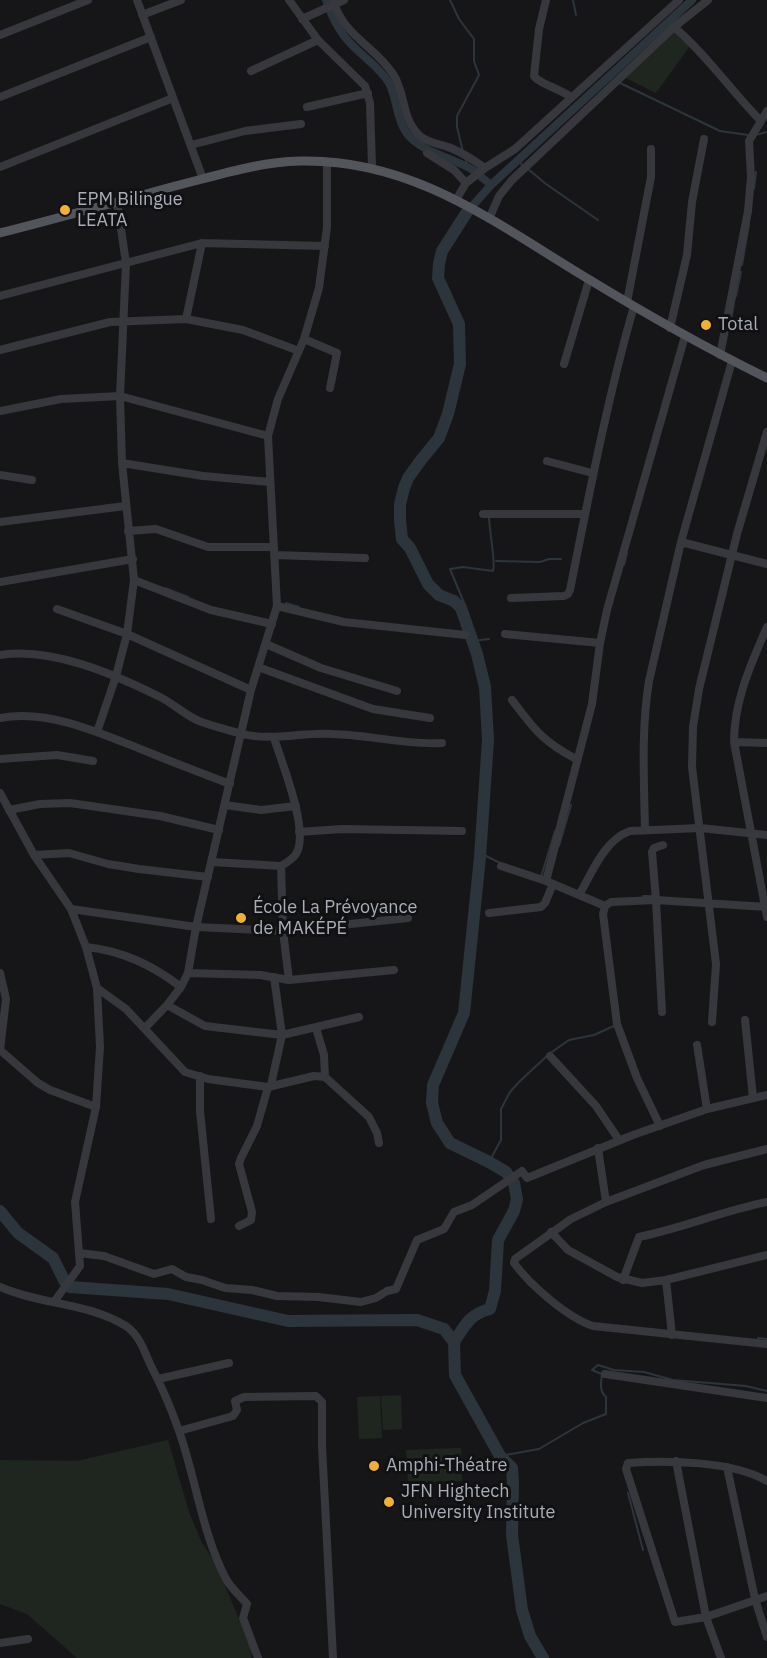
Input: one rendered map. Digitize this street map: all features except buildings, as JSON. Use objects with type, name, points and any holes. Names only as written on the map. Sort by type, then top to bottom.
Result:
[{"type":"main road","points":[[0,233],[249,167],[299,161],[372,168],[423,184],[459,201],[670,328],[767,378]]},
{"type":"street","points":[[0,35],[88,0]]},
{"type":"street","points":[[137,0],[203,179]]},
{"type":"street","points":[[142,15],[181,0]]},
{"type":"street","points":[[289,0],[318,40],[365,86],[368,93],[372,168]]},
{"type":"street","points":[[302,19],[333,2],[344,0]]},
{"type":"street","points":[[546,0],[539,29],[534,76],[539,82],[559,89],[571,97]]},
{"type":"street","points":[[459,201],[466,183],[514,149],[679,0]]},
{"type":"street","points":[[486,217],[512,180],[674,27],[708,0]]},
{"type":"street","points":[[333,2],[352,35],[392,72],[407,118],[415,131],[423,139],[454,149],[485,168]]},
{"type":"street","points":[[674,27],[707,58],[740,100],[761,121]]},
{"type":"street","points":[[0,97],[151,37]]},
{"type":"street","points":[[250,71],[318,40]]},
{"type":"street","points":[[307,107],[368,93]]},
{"type":"street","points":[[0,167],[173,99]]},
{"type":"street","points":[[720,355],[748,212],[751,177],[749,141],[767,111]]},
{"type":"street","points":[[191,145],[245,131],[301,124]]},
{"type":"street","points":[[670,328],[687,255],[692,202],[704,139]]},
{"type":"street","points":[[511,598],[568,594],[592,473],[630,304],[651,177],[651,149]]},
{"type":"street","points":[[427,153],[454,170],[466,183]]},
{"type":"street","points":[[145,1028],[167,1005],[181,987],[188,973],[196,927],[251,690],[277,606],[268,436],[278,399],[304,339],[318,288],[327,228],[327,162]]},
{"type":"street","points":[[97,732],[127,634],[134,580],[122,463],[120,396],[126,263],[117,202]]},
{"type":"street","points":[[0,296],[201,243],[325,246]]},
{"type":"street","points":[[186,319],[201,243]]},
{"type":"street","points":[[564,364],[590,280]]},
{"type":"street","points":[[0,350],[110,322],[186,319],[243,330],[299,351]]},
{"type":"street","points":[[489,913],[541,907],[545,903],[576,759],[592,704],[607,610],[685,336]]},
{"type":"street","points":[[304,339],[336,353],[330,388]]},
{"type":"street","points":[[645,830],[643,753],[646,700],[653,662],[681,542],[732,361]]},
{"type":"street","points":[[0,411],[61,399],[120,396],[268,436]]},
{"type":"street","points":[[712,1022],[716,964],[692,767],[693,727],[699,689],[751,483],[767,432]]},
{"type":"street","points":[[547,461],[592,473]]},
{"type":"street","points":[[122,463],[203,476],[270,482]]},
{"type":"street","points":[[0,475],[32,480]]},
{"type":"street","points":[[0,522],[125,506]]},
{"type":"street","points":[[483,514],[585,514]]},
{"type":"street","points":[[128,531],[156,529],[208,547],[364,558]]},
{"type":"street","points":[[681,542],[767,564]]},
{"type":"street","points":[[0,582],[133,559]]},
{"type":"street","points":[[134,580],[211,610],[272,624]]},
{"type":"street","points":[[277,606],[344,622],[465,635]]},
{"type":"street","points":[[57,609],[127,634],[251,690]]},
{"type":"street","points":[[767,627],[737,706],[734,723],[750,834],[767,917]]},
{"type":"street","points":[[505,634],[600,643]]},
{"type":"street","points":[[266,644],[339,674],[397,691]]},
{"type":"street","points":[[0,655],[16,652],[45,655],[116,676],[161,698],[198,720],[242,734],[274,738],[333,734],[413,744],[442,743]]},
{"type":"street","points":[[258,667],[373,709],[430,718]]},
{"type":"street","points":[[512,700],[544,740],[576,759]]},
{"type":"street","points":[[0,718],[27,716],[44,718],[97,732],[230,784]]},
{"type":"street","points":[[212,862],[281,866],[296,854],[299,846],[299,816],[274,738]]},
{"type":"street","points":[[735,742],[767,743]]},
{"type":"street","points":[[0,759],[57,754],[93,761]]},
{"type":"street","points":[[1,796],[34,855],[71,909],[86,947],[97,988],[100,1047],[96,1107],[75,1202],[80,1266],[54,1302]]},
{"type":"street","points":[[9,810],[40,804],[70,803],[160,816],[219,830]]},
{"type":"street","points":[[225,805],[261,810],[296,806]]},
{"type":"street","points":[[579,895],[612,842],[623,833],[700,828],[767,835]]},
{"type":"street","points":[[299,832],[342,829],[462,831]]},
{"type":"street","points":[[662,1012],[652,852],[654,848],[663,845]]},
{"type":"street","points":[[34,855],[69,854],[108,864],[208,877]]},
{"type":"street","points":[[281,866],[289,980]]},
{"type":"street","points":[[501,866],[549,882],[604,906]]},
{"type":"street","points":[[604,906],[611,902],[656,900],[766,907]]},
{"type":"street","points":[[604,906],[603,914],[617,1024],[638,1078],[660,1125]]},
{"type":"street","points":[[71,909],[196,927],[284,931],[408,918]]},
{"type":"street","points":[[86,947],[106,949],[122,954],[154,968],[181,987]]},
{"type":"street","points":[[188,973],[274,977],[289,980],[394,970]]},
{"type":"street","points":[[0,973],[6,999],[0,1050],[38,1083],[50,1090],[96,1107]]},
{"type":"street","points":[[239,1226],[250,1220],[252,1212],[240,1164],[241,1158],[257,1126],[270,1086],[282,1035],[274,977]]},
{"type":"street","points":[[97,988],[119,1002],[185,1072],[270,1086],[314,1076],[325,1077],[369,1117],[379,1143]]},
{"type":"street","points":[[167,1005],[205,1026],[282,1035],[359,1017]]},
{"type":"street","points":[[745,1020],[753,1098]]},
{"type":"street","points":[[316,1028],[324,1055],[325,1077]]},
{"type":"street","points":[[697,1044],[707,1109]]},
{"type":"street","points":[[550,1056],[596,1106],[619,1140]]},
{"type":"street","points":[[200,1076],[200,1111],[211,1219]]},
{"type":"street","points":[[78,1252],[104,1256],[154,1274],[172,1269],[186,1277],[225,1288],[252,1290],[277,1296],[318,1297],[361,1302],[396,1289],[417,1240],[444,1229],[454,1212],[472,1205],[522,1171],[528,1178],[660,1125],[707,1109],[767,1095]]},
{"type":"street","points":[[598,1148],[606,1203]]},
{"type":"street","points":[[767,1149],[704,1165],[579,1215],[551,1232],[515,1259],[514,1263],[561,1309],[593,1326],[767,1344]]},
{"type":"street","points":[[623,1280],[639,1238],[672,1230],[731,1210],[767,1202]]},
{"type":"street","points":[[551,1232],[568,1250],[603,1271],[623,1280],[642,1283],[666,1280],[767,1255]]},
{"type":"street","points":[[666,1280],[672,1335]]},
{"type":"street","points":[[0,1287],[38,1300],[90,1310],[123,1325],[138,1338],[179,1431],[212,1545],[227,1581],[247,1604],[243,1618],[258,1658]]},
{"type":"street","points":[[158,1379],[229,1363]]},
{"type":"street","points":[[605,1374],[767,1398]]},
{"type":"street","points":[[179,1431],[233,1416],[237,1410],[235,1401],[244,1397],[316,1396],[322,1402],[322,1446],[333,1658]]},
{"type":"street","points":[[676,1461],[706,1617],[721,1658]]},
{"type":"street","points":[[767,1481],[727,1467],[676,1461],[628,1463],[626,1469],[676,1623],[706,1617],[767,1596]]},
{"type":"street","points":[[727,1467],[755,1599],[767,1637]]},
{"type":"street","points":[[0,1642],[28,1639]]},
{"type":"shaded area","points":[[673,30],[690,46],[656,93],[624,77]]},
{"type":"shaded area","points":[[401,1395],[402,1429],[383,1430],[381,1396]]},
{"type":"shaded area","points":[[380,1396],[382,1438],[359,1439],[357,1397]]},
{"type":"shaded area","points":[[168,1440],[189,1512],[202,1543],[215,1562],[252,1650],[251,1658],[77,1658],[27,1614],[0,1604],[0,1460],[77,1461]]},
{"type":"shaded area","points":[[461,1448],[462,1481],[408,1483],[406,1450]]},
{"type":"waterway","points":[[326,0],[345,37],[389,83],[400,119],[411,138],[426,149],[476,172]]},
{"type":"waterway","points":[[450,0],[459,19],[474,39],[474,61],[479,75],[457,116],[457,127],[463,152]]},
{"type":"waterway","points":[[573,0],[576,15]]},
{"type":"waterway","points":[[467,212],[491,185],[692,0]]},
{"type":"waterway","points":[[620,83],[720,131],[748,135]]},
{"type":"waterway","points":[[755,135],[767,132]]},
{"type":"waterway","points":[[465,157],[468,167]]},
{"type":"waterway","points":[[518,160],[522,165]]},
{"type":"waterway","points":[[528,169],[598,220]]},
{"type":"waterway","points":[[754,189],[756,172]]},
{"type":"waterway","points":[[479,175],[491,185]]},
{"type":"waterway","points":[[454,1342],[473,1317],[490,1309],[495,1291],[498,1240],[514,1211],[517,1199],[514,1183],[506,1172],[450,1143],[437,1123],[432,1103],[433,1085],[464,1013],[480,857],[488,740],[485,687],[477,654],[461,608],[454,601],[439,595],[428,584],[410,548],[402,539],[400,504],[408,478],[439,438],[448,414],[460,364],[459,324],[438,278],[442,251],[467,212]]},
{"type":"waterway","points":[[742,265],[749,224]]},
{"type":"waterway","points":[[736,296],[741,272]]},
{"type":"waterway","points":[[729,331],[735,297]]},
{"type":"waterway","points":[[463,614],[465,605],[450,569],[463,567],[493,571],[489,516]]},
{"type":"waterway","points":[[624,565],[627,553]]},
{"type":"waterway","points":[[496,561],[540,562],[561,559]]},
{"type":"waterway","points":[[165,588],[188,597]]},
{"type":"waterway","points":[[286,603],[299,607]]},
{"type":"waterway","points":[[472,641],[489,639]]},
{"type":"waterway","points":[[559,846],[571,805]]},
{"type":"waterway","points":[[541,877],[555,831]]},
{"type":"waterway","points":[[480,857],[486,856],[500,863]]},
{"type":"waterway","points":[[643,896],[651,896]]},
{"type":"waterway","points":[[489,1162],[501,1140],[501,1109],[510,1092],[519,1082],[549,1054],[569,1040],[594,1035],[616,1025]]},
{"type":"waterway","points":[[0,1211],[18,1233],[53,1258],[70,1287],[168,1294],[288,1321],[417,1320],[444,1329],[454,1342],[455,1375],[500,1456],[512,1468],[512,1535],[522,1610],[530,1636],[543,1658]]},
{"type":"waterway","points":[[758,1338],[767,1339]]},
{"type":"waterway","points":[[500,1456],[539,1449],[583,1423],[606,1414],[606,1397],[601,1386],[602,1374],[592,1370],[598,1365],[614,1370],[644,1372],[673,1380],[746,1386],[767,1391]]},
{"type":"waterway","points":[[628,1493],[643,1550]]},
{"type":"place","name":"EPM Bilingue LEATA","points":[[65,210]]},
{"type":"place","name":"Total","points":[[706,325]]},
{"type":"place","name":"École La Prévoyance de MAKÉPÉ","points":[[241,918]]},
{"type":"place","name":"Amphi-Théatre","points":[[374,1466]]},
{"type":"place","name":"JFN Hightech University Institute","points":[[389,1502]]}]
